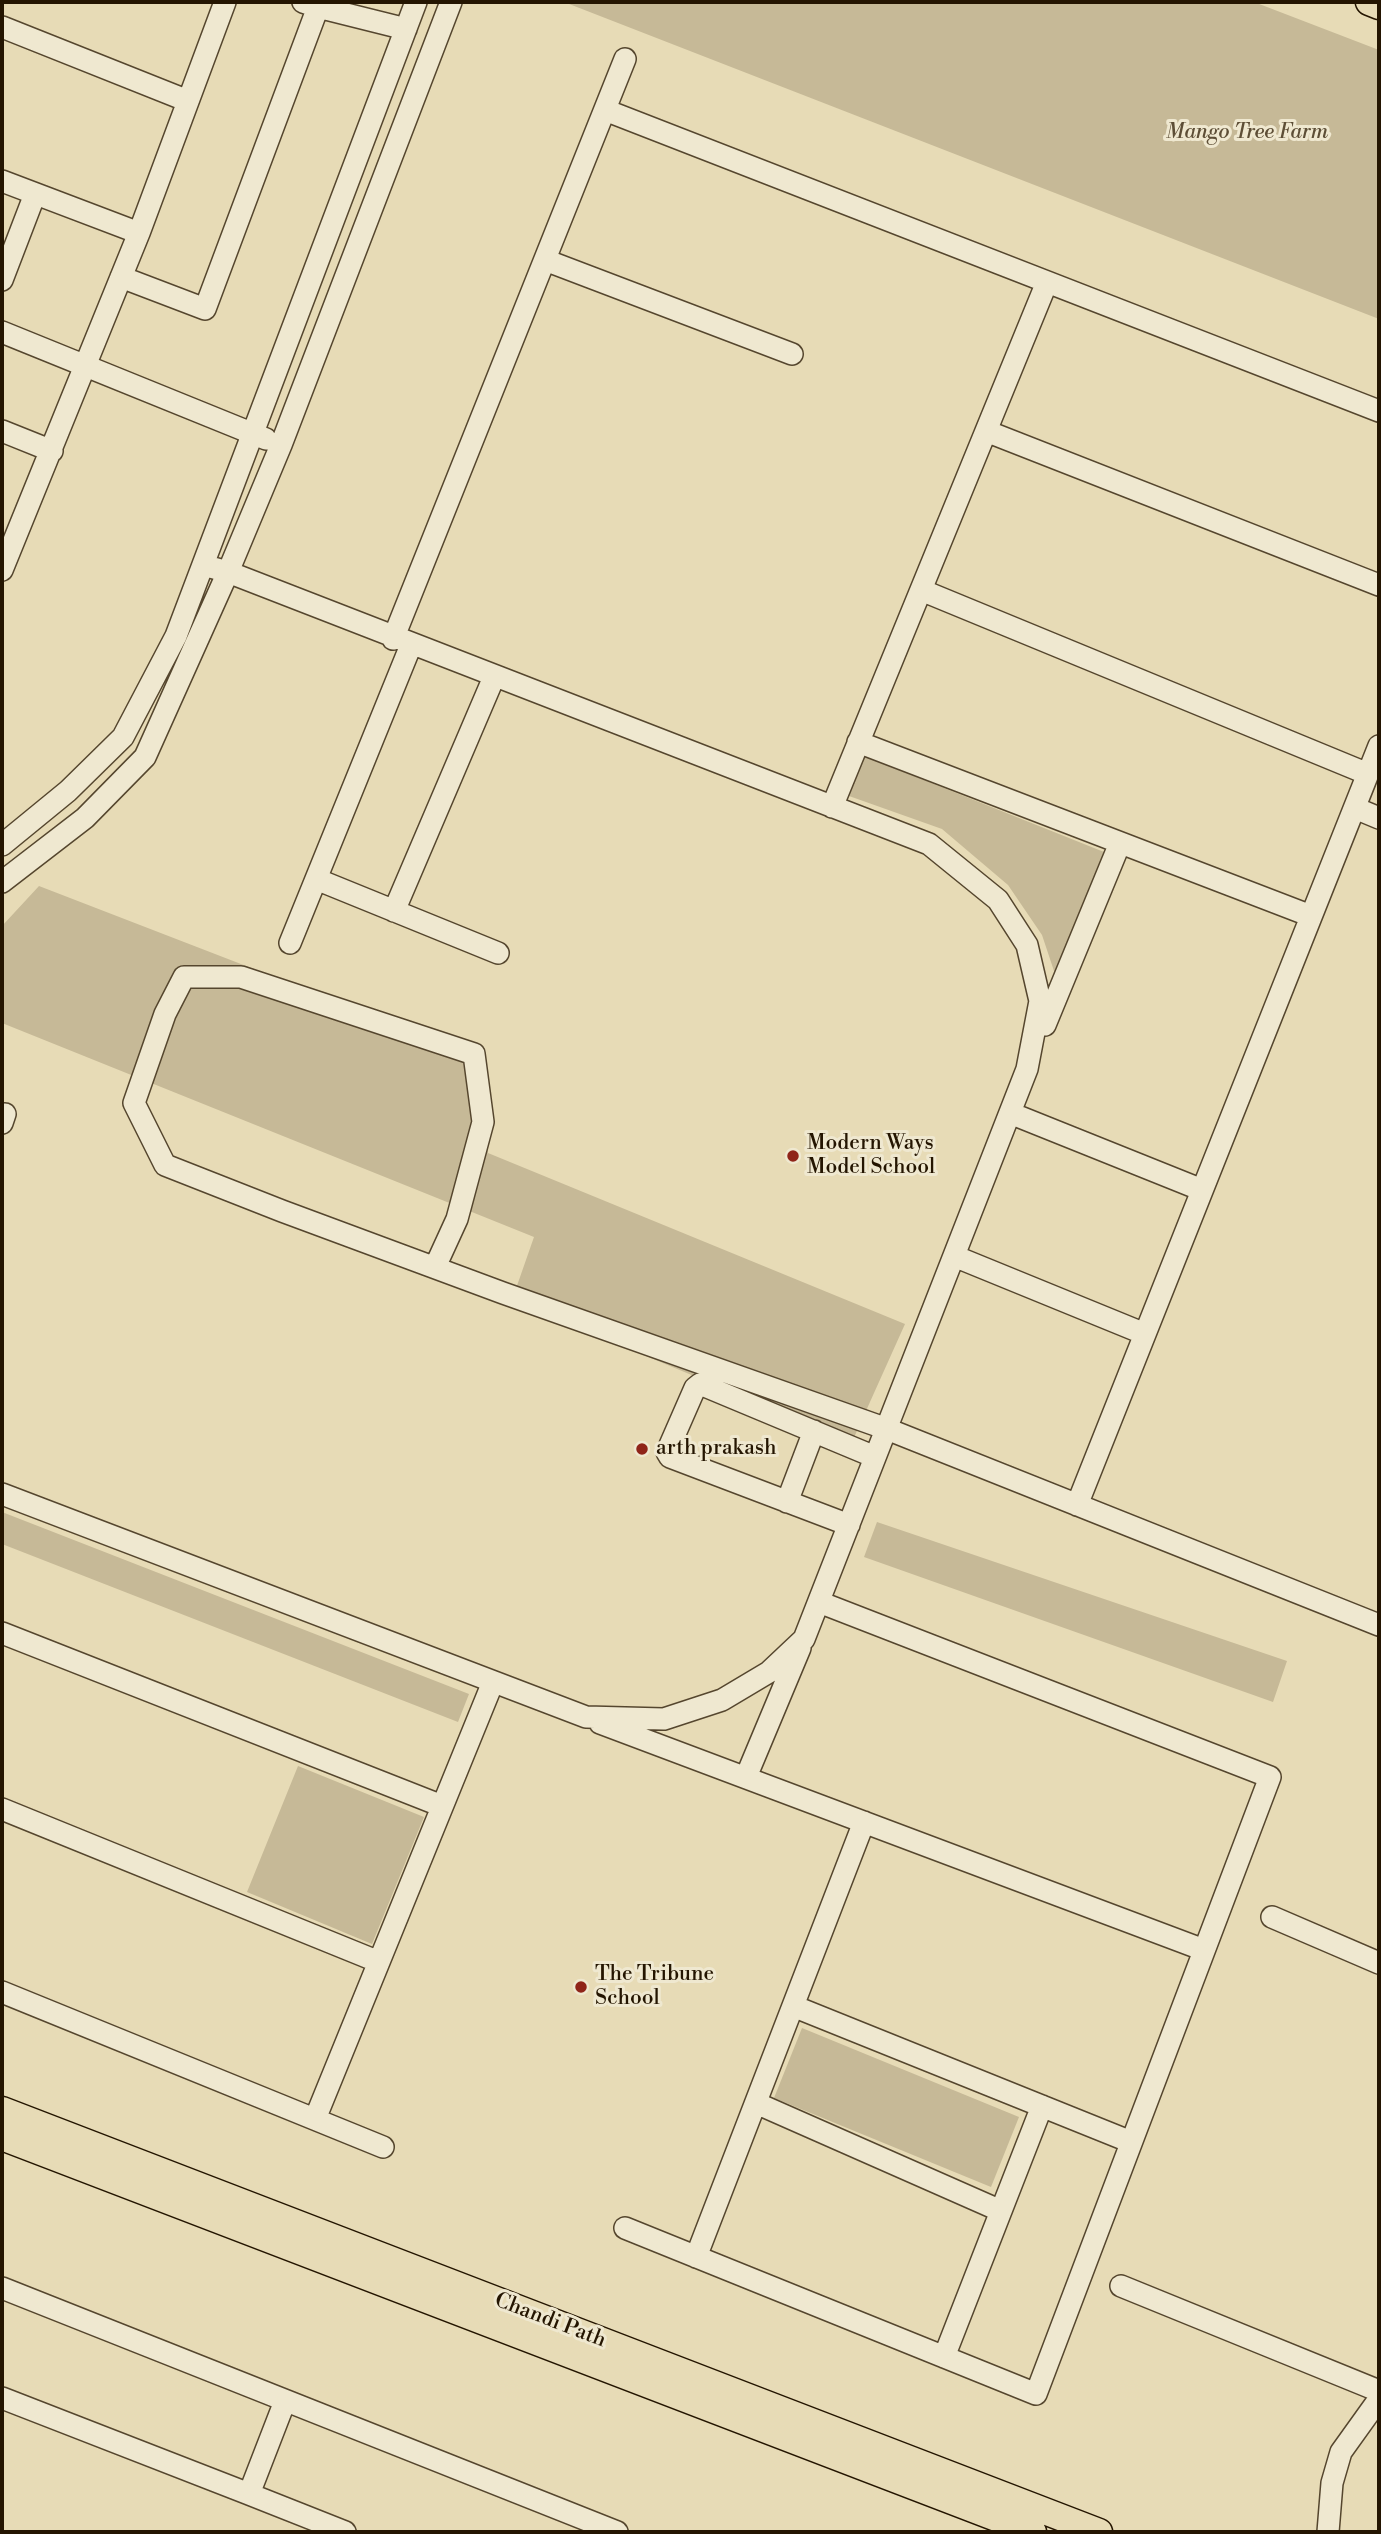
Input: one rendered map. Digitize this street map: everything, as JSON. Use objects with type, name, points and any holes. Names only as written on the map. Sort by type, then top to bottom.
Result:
[{"type":"main road","points":[[1369,2],[1379,6]]},
{"type":"main road","name":"Chandi Path","points":[[2,2110],[1099,2532]]},
{"type":"main road","name":"Chandi Path","points":[[2,2137],[1033,2532]]},
{"type":"street","points":[[2,566],[52,451],[139,233],[225,2]]},
{"type":"street","points":[[2,845],[68,791],[123,737],[176,636],[416,2]]},
{"type":"street","points":[[2,882],[85,818],[145,757],[228,572],[281,445],[451,2]]},
{"type":"street","points":[[121,277],[205,309],[311,4],[406,29]]},
{"type":"street","points":[[2,27],[188,101]]},
{"type":"street","points":[[290,943],[316,880],[545,260],[625,59]]},
{"type":"street","points":[[604,110],[1379,411]]},
{"type":"street","points":[[2,181],[139,233]]},
{"type":"street","points":[[2,280],[36,194]]},
{"type":"street","points":[[545,260],[792,354]]},
{"type":"street","points":[[832,807],[1047,282]]},
{"type":"street","points":[[2,332],[281,445]]},
{"type":"street","points":[[2,431],[52,451]]},
{"type":"street","points":[[986,431],[1379,585]]},
{"type":"street","points":[[203,565],[228,572],[402,642],[929,844],[998,900],[1027,945],[1041,1001],[1027,1069]]},
{"type":"street","points":[[921,590],[1368,774]]},
{"type":"street","points":[[394,911],[494,677]]},
{"type":"street","points":[[858,742],[1311,916]]},
{"type":"street","points":[[1077,1505],[1379,746]]},
{"type":"street","points":[[1355,808],[1379,818]]},
{"type":"street","points":[[746,1777],[819,1602],[1027,1069],[1120,842]]},
{"type":"street","points":[[316,880],[498,953]]},
{"type":"street","points":[[435,1267],[457,1219],[483,1122],[474,1054],[241,977],[184,977],[165,1014],[134,1103],[164,1164],[435,1267],[887,1429],[1379,1625]]},
{"type":"street","points":[[1010,1114],[1202,1191]]},
{"type":"street","points":[[954,1256],[1145,1334]]},
{"type":"street","points":[[849,1525],[670,1457],[667,1452],[695,1388],[700,1384],[875,1457]]},
{"type":"street","points":[[787,1502],[814,1432]]},
{"type":"street","points":[[2,1494],[1204,1950]]},
{"type":"street","points":[[625,2228],[1036,2394],[1269,1777],[819,1602]]},
{"type":"street","points":[[2,1633],[442,1806]]},
{"type":"street","points":[[586,1717],[664,1718],[722,1700],[769,1672],[804,1639]]},
{"type":"street","points":[[316,2119],[493,1682]]},
{"type":"street","points":[[2,1810],[379,1962]]},
{"type":"street","points":[[696,2257],[864,1822]]},
{"type":"street","points":[[1272,1917],[1379,1963]]},
{"type":"street","points":[[2,1992],[383,2147]]},
{"type":"street","points":[[793,2006],[1131,2142]]},
{"type":"street","points":[[756,2103],[1001,2211]]},
{"type":"street","points":[[944,2357],[1042,2106]]},
{"type":"street","points":[[1121,2286],[1379,2391]]},
{"type":"street","points":[[2,2288],[285,2401],[565,2523],[617,2532]]},
{"type":"street","points":[[2,2398],[345,2532]]},
{"type":"street","points":[[1328,2532],[1332,2483],[1341,2452],[1379,2399]]},
{"type":"street","points":[[249,2494],[285,2401]]},
{"type":"green space","name":"Mango Tree Farm","points":[[564,2],[1254,2],[1379,50],[1379,319]]},
{"type":"green space","points":[[864,756],[1104,852],[1055,974],[1042,935],[1008,885],[942,829],[849,796]]},
{"type":"green space","points":[[39,886],[474,1054],[488,1153],[905,1324],[852,1442],[512,1300],[534,1237],[2,1023],[2,926]]},
{"type":"green space","points":[[2,1512],[469,1694],[458,1722],[2,1544]]},
{"type":"green space","points":[[877,1522],[1287,1661],[1273,1702],[864,1557]]},
{"type":"green space","points":[[298,1766],[424,1817],[372,1944],[247,1892]]},
{"type":"green space","points":[[802,2028],[1019,2117],[991,2187],[774,2098]]},
{"type":"place","name":"Modern Ways Model School","points":[[793,1156]]},
{"type":"place","name":"arth prakash","points":[[642,1449]]},
{"type":"place","name":"The Tribune School","points":[[581,1987]]}]
